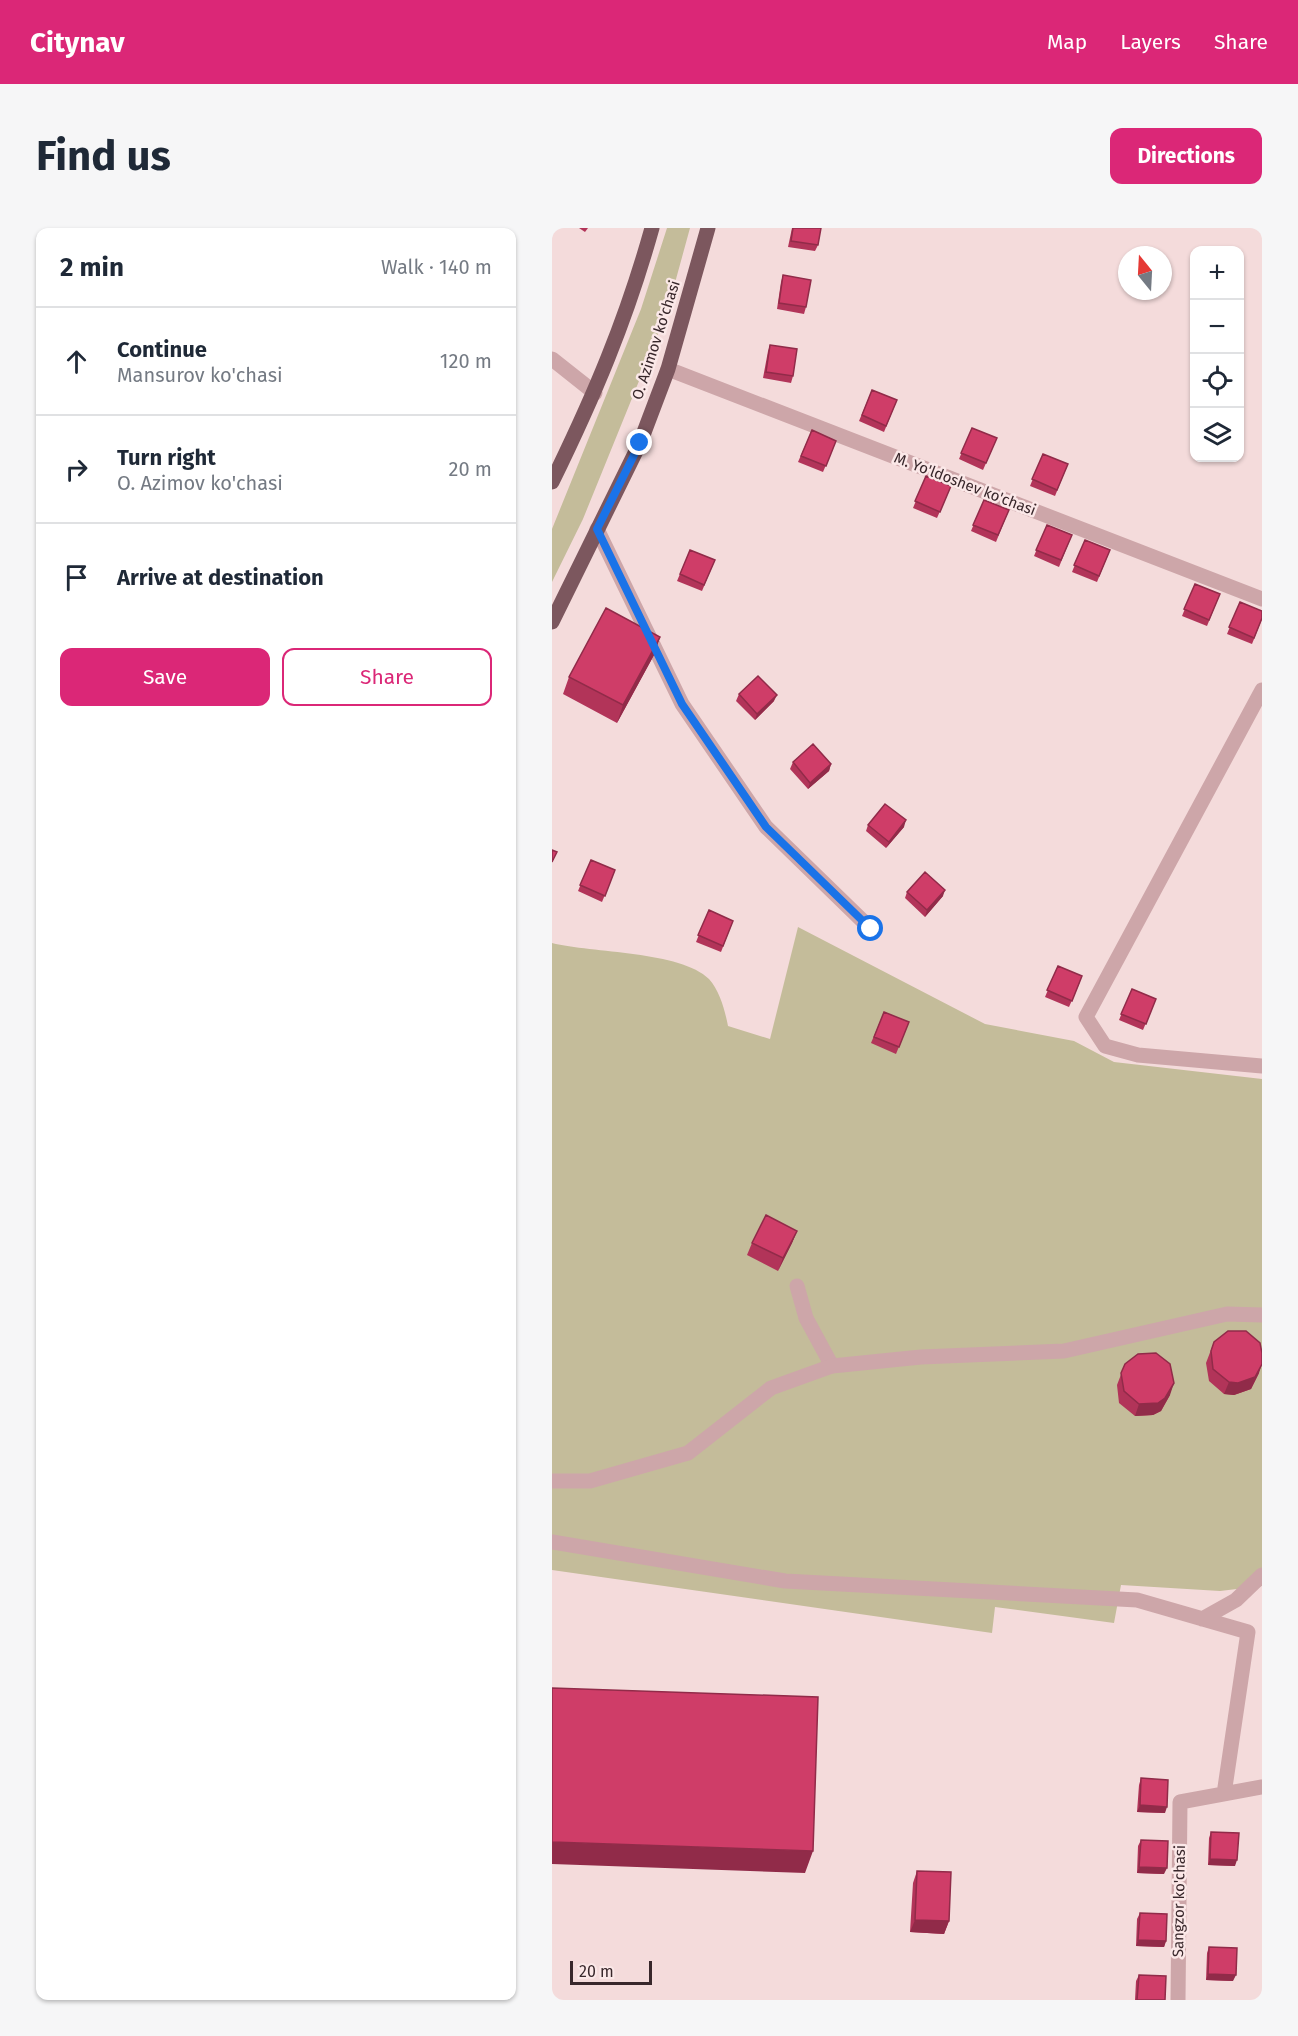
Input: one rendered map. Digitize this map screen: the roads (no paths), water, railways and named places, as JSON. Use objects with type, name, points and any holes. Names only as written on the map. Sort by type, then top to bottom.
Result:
[{"type":"main road","points":[[552,482],[595,393],[627,312],[652,228]]},
{"type":"main road","name":"O. Azimov ko'chasi","points":[[552,622],[640,443],[668,369],[708,228]]},
{"type":"street","points":[[552,359],[595,393]]},
{"type":"street","name":"M. Yo'ldoshev ko'chasi","points":[[668,369],[1262,599]]},
{"type":"street","points":[[597,529],[682,704],[766,827],[871,929]]},
{"type":"street","points":[[1262,690],[1086,1017],[1105,1046],[1138,1055],[1262,1066]]},
{"type":"street","points":[[797,1286],[806,1318],[832,1366]]},
{"type":"street","points":[[552,1481],[590,1481],[688,1453],[771,1388],[832,1366],[921,1358],[1064,1351],[1227,1314],[1262,1315]]},
{"type":"street","points":[[552,1542],[785,1581],[1137,1600],[1248,1632],[1224,1794],[1262,1787]]},
{"type":"street","points":[[1202,1618],[1236,1600],[1262,1575]]},
{"type":"street","name":"Sangzor ko'chasi","points":[[1178,2000],[1180,1802],[1224,1794]]}]
